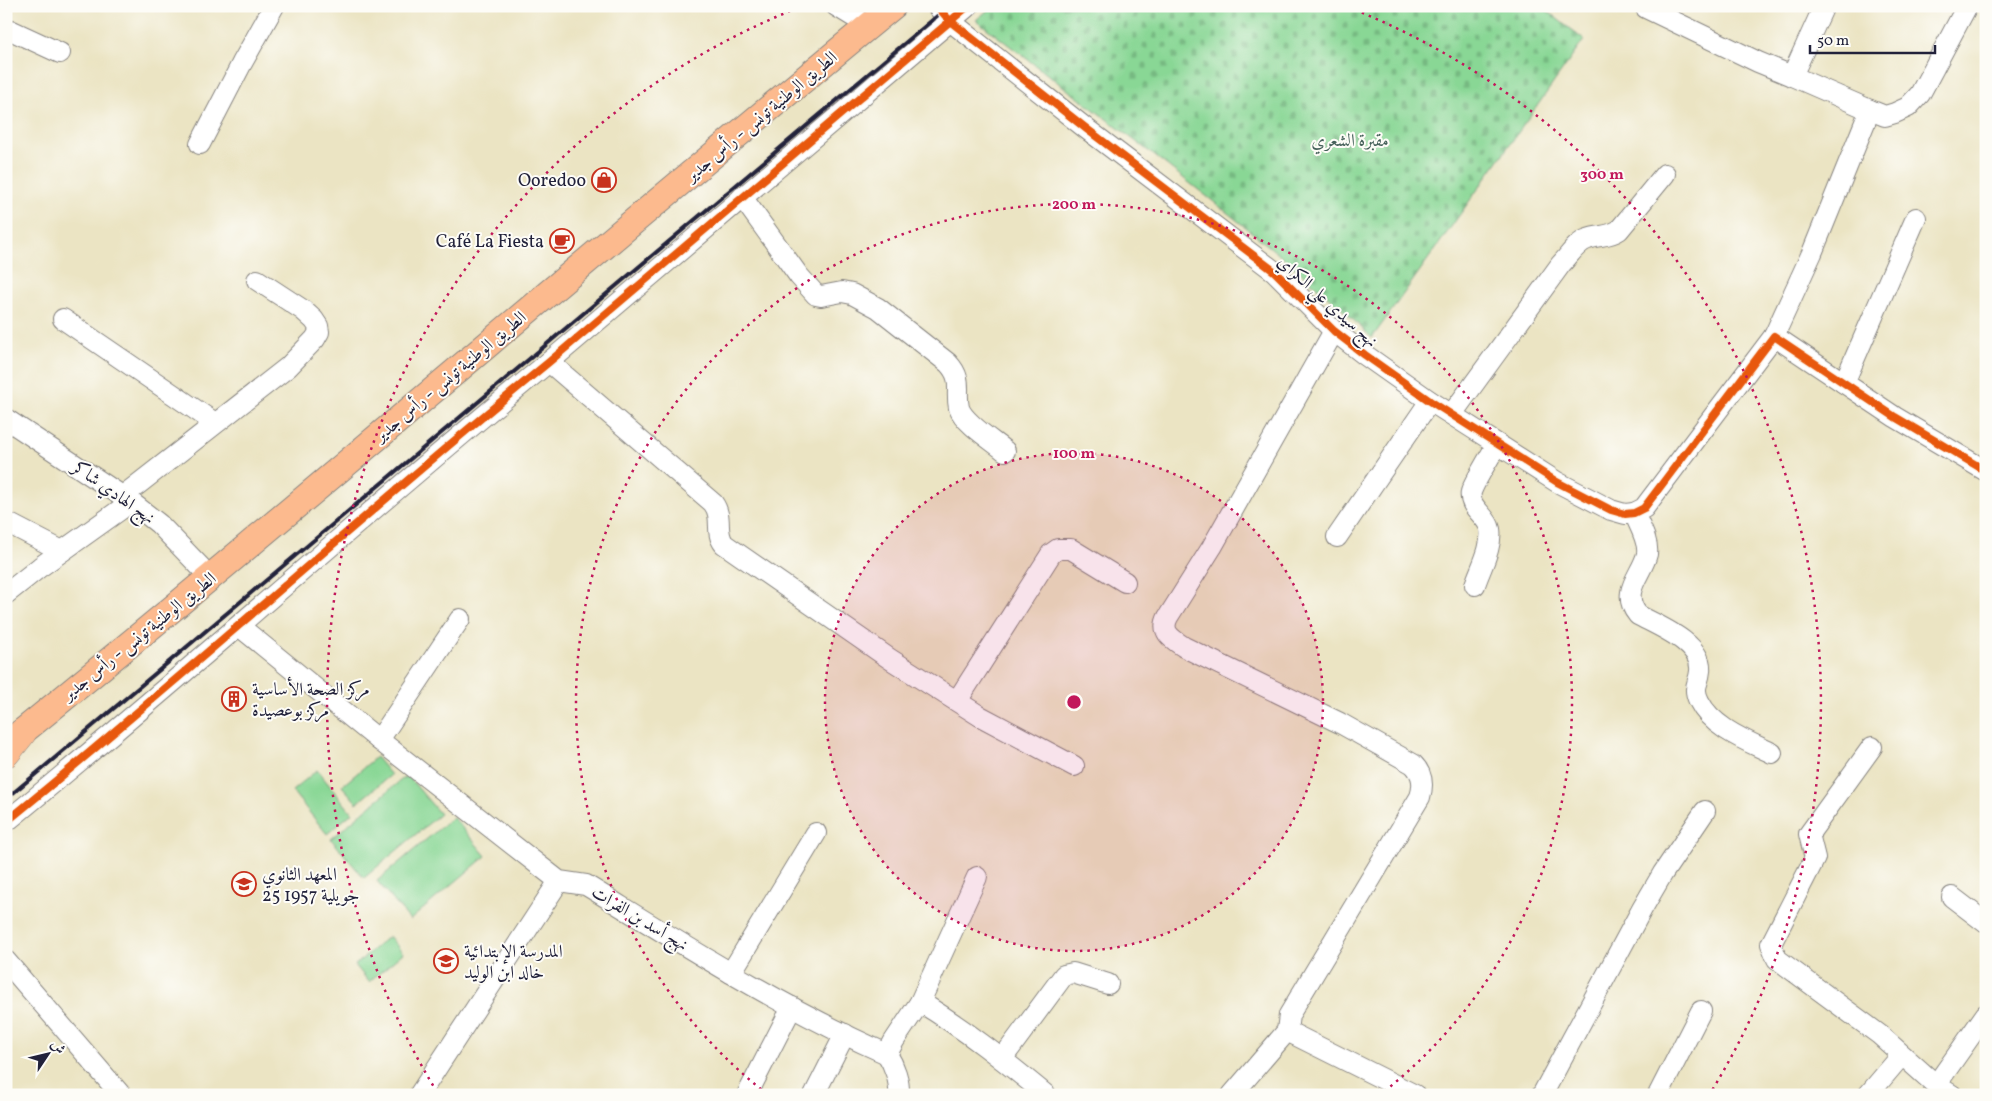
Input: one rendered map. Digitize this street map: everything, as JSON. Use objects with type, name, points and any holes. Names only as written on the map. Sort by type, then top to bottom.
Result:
[{"type":"main road","name":"الطريق الوطنية تونس - رأس جدير","points":[[11,744],[211,578],[459,367],[893,6]]},
{"type":"street","points":[[200,144],[242,62],[274,6]]},
{"type":"street","points":[[836,6],[869,26]]},
{"type":"street","points":[[6,822],[742,197],[944,14],[968,6]]},
{"type":"street","points":[[1792,76],[1824,6]]},
{"type":"street","points":[[1646,8],[1758,62],[1885,116],[1908,107],[1920,94],[1967,6]]},
{"type":"street","name":"نهج سيدي علي الكراي","points":[[944,14],[1096,136],[1274,271],[1334,331],[1430,401],[1558,482],[1611,510],[1625,514],[1634,513]]},
{"type":"street","points":[[6,28],[60,53]]},
{"type":"street","points":[[1772,753],[1719,724],[1708,714],[1696,692],[1696,683],[1700,671],[1695,653],[1677,636],[1638,615],[1635,611],[1631,597],[1631,587],[1646,555],[1647,545],[1634,513],[1644,508],[1774,336],[1812,253],[1870,110]]},
{"type":"street","points":[[1452,414],[1562,264],[1579,244],[1586,239],[1613,234],[1619,230],[1665,174]]},
{"type":"street","points":[[742,197],[799,276],[816,295],[821,296],[842,292],[852,294],[878,308],[948,363],[959,384],[960,408],[965,418],[1005,451]]},
{"type":"street","points":[[1844,382],[1916,218]]},
{"type":"street","points":[[6,594],[127,499],[214,423],[288,367],[315,339],[319,332],[314,320],[303,310],[258,280]]},
{"type":"street","points":[[63,319],[214,423]]},
{"type":"street","points":[[1232,1095],[1287,1031],[1290,1015],[1420,797],[1423,783],[1421,775],[1413,764],[1391,750],[1315,710],[1184,646],[1170,637],[1165,630],[1165,624],[1212,547],[1334,331]]},
{"type":"street","points":[[1774,336],[1895,417],[1986,471]]},
{"type":"street","points":[[549,362],[713,503],[719,512],[719,536],[724,544],[890,659],[980,716],[1074,766]]},
{"type":"street","points":[[1337,537],[1430,401]]},
{"type":"street","name":"نهج الهادي شاكر","points":[[6,418],[127,499],[159,524],[211,578]]},
{"type":"street","points":[[1475,585],[1489,542],[1490,532],[1487,522],[1476,510],[1472,502],[1471,492],[1497,444]]},
{"type":"street","points":[[6,522],[62,551]]},
{"type":"street","points":[[957,701],[1051,554],[1058,549],[1071,548],[1125,582]]},
{"type":"street","points":[[379,740],[460,619]]},
{"type":"street","name":"نهج أسد بن الفرات","points":[[239,626],[379,740],[559,880],[586,885],[731,973],[792,1007],[887,1054]]},
{"type":"street","points":[[1872,747],[1809,834],[1815,858],[1771,944],[1777,959],[1880,1035],[1901,1056],[1944,1090],[1986,1014]]},
{"type":"street","points":[[1542,1095],[1642,909],[1663,873],[1705,811]]},
{"type":"street","points":[[731,973],[816,833]]},
{"type":"street","points":[[899,1095],[900,1088],[893,1064],[887,1054],[920,1002],[977,877]]},
{"type":"street","points":[[420,1095],[559,880]]},
{"type":"street","points":[[1952,897],[1986,923]]},
{"type":"street","points":[[6,961],[121,1095]]},
{"type":"street","points":[[1002,1059],[1064,975],[1073,973],[1108,984]]},
{"type":"street","points":[[920,1002],[950,1020],[1046,1095]]},
{"type":"street","points":[[747,1095],[792,1007]]},
{"type":"street","points":[[1658,1095],[1701,1011]]},
{"type":"street","points":[[1287,1031],[1415,1095]]},
{"type":"street","points":[[814,1095],[845,1034]]},
{"type":"street","points":[[1868,1095],[1901,1056]]},
{"type":"green space","name":"مقبرة الشعري","points":[[993,6],[1541,6],[1584,40],[1372,338],[1315,285],[1235,218],[976,20]]},
{"type":"green space","points":[[376,757],[391,775],[357,803],[342,786]]},
{"type":"green space","points":[[317,770],[352,813],[327,834],[292,791]]},
{"type":"green space","points":[[407,775],[440,814],[364,878],[331,839]]},
{"type":"green space","points":[[453,817],[486,856],[410,920],[377,881]]},
{"type":"green space","points":[[389,936],[403,953],[369,982],[355,965]]},
{"type":"railway","points":[[6,799],[949,6]]},
{"type":"cycle path","points":[[937,6],[950,21],[1088,130],[1274,271],[1334,331],[1365,355],[1430,401],[1557,482],[1611,510],[1625,514],[1634,513],[1644,508],[1774,336],[1895,417],[1986,471]]},
{"type":"cycle path","points":[[6,822],[143,708],[412,476],[968,6]]},
{"type":"place","name":"Ooredoo","points":[[604,180]]},
{"type":"place","name":"Café La Fiesta","points":[[562,241]]},
{"type":"place","name":"مركز الصحة الأساسية مركز بوعصيدة","points":[[234,699]]},
{"type":"place","name":"المعهد الثانوي 25 جويلية 1957","points":[[244,884]]},
{"type":"place","name":"المدرسة الإبتدائية خالد ابن الوليد","points":[[446,961]]}]
